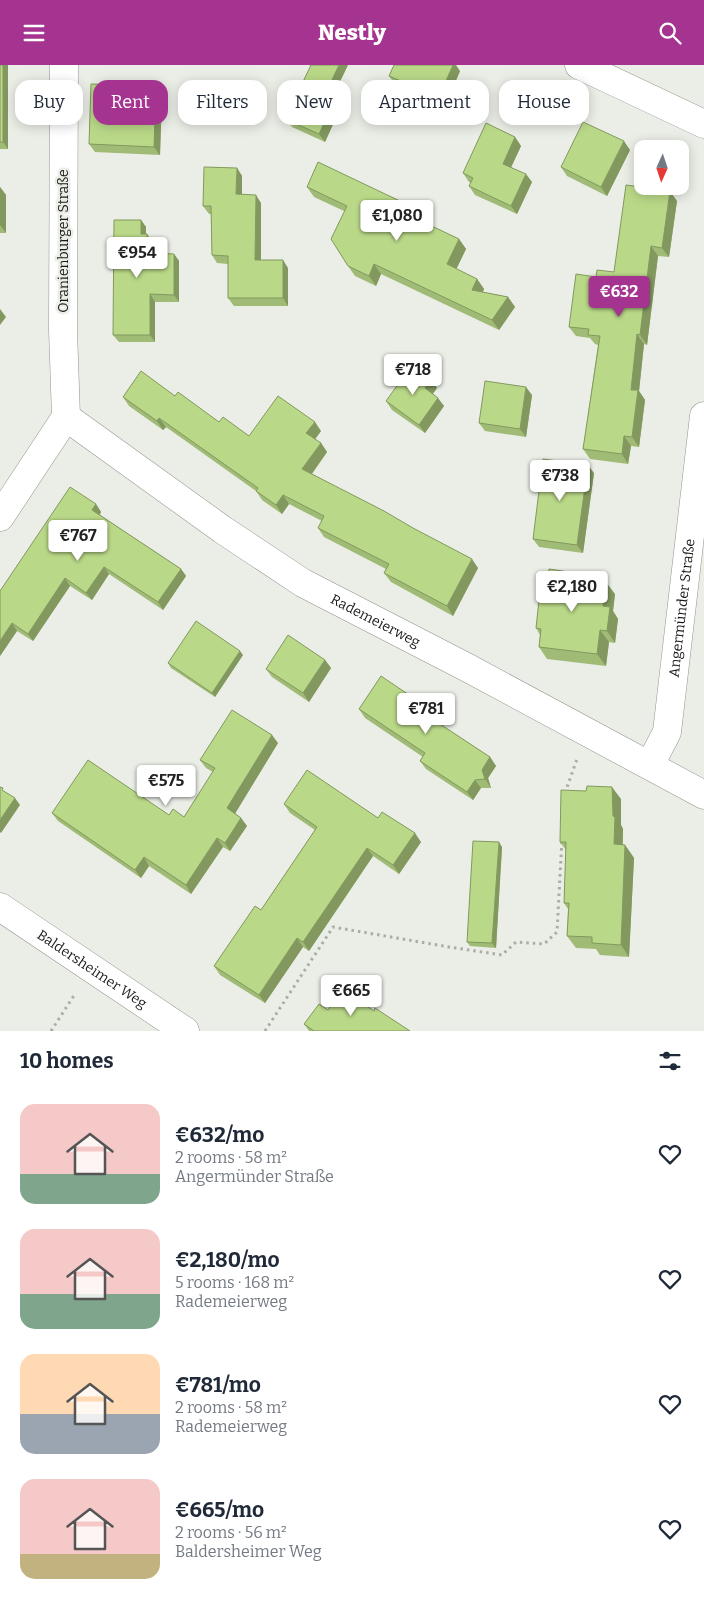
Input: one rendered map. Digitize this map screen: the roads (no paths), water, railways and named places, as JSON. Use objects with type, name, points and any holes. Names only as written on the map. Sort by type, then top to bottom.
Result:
[{"type":"street","name":"Oranienburger Straße","points":[[64,65],[63,321],[66,417]]},
{"type":"street","points":[[579,65],[704,124]]},
{"type":"street","points":[[0,517],[66,417]]},
{"type":"street","name":"Rademeierweg","points":[[66,417],[223,530],[303,583],[468,668],[704,795]]},
{"type":"street","name":"Angermünder Straße","points":[[650,765],[667,732],[704,417]]},
{"type":"street","name":"Baldersheimer Weg","points":[[0,907],[184,1031]]}]
